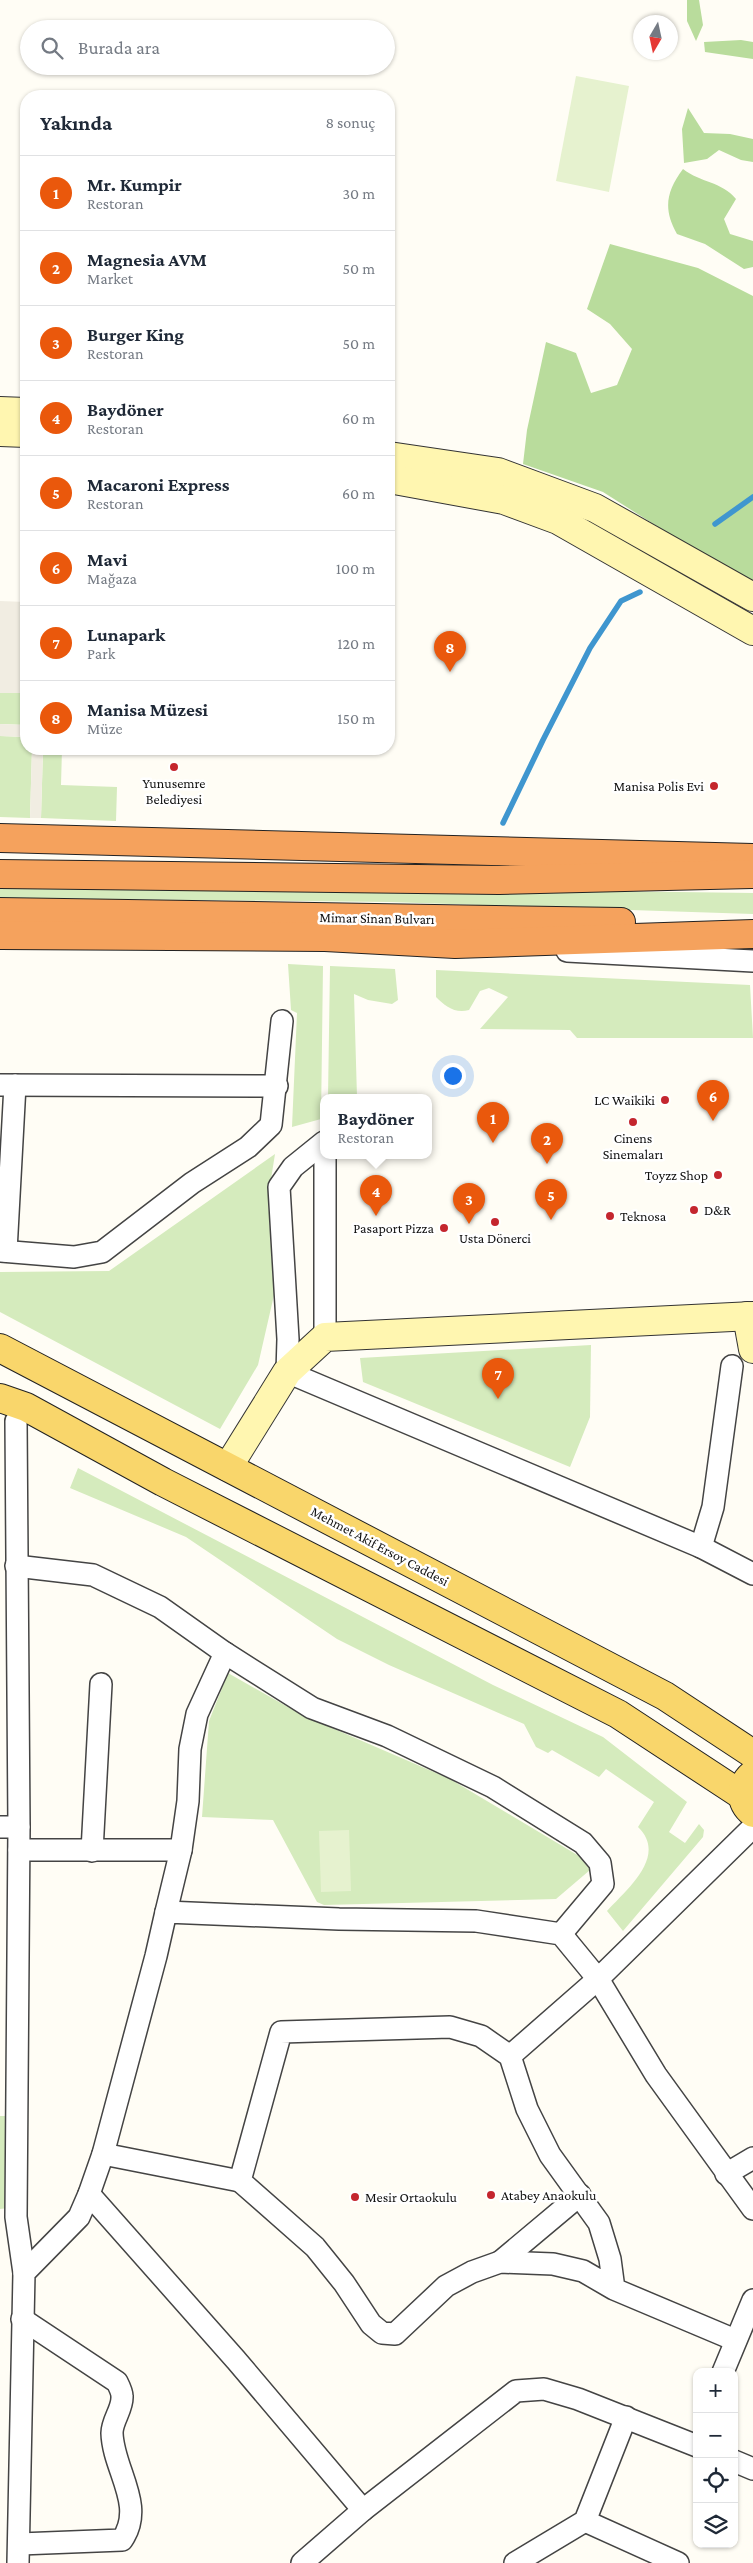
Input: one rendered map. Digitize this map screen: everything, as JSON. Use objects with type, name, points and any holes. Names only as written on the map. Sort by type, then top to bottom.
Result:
[{"type":"highway","points":[[0,838],[753,858]]},
{"type":"highway","points":[[0,874],[499,880],[753,874]]},
{"type":"highway","name":"Mimar Sinan Bulvarı","points":[[0,912],[682,923],[753,928]]},
{"type":"highway","points":[[7,936],[325,937],[454,944],[753,934]]},
{"type":"main road","name":"Mehmet Akif Ersoy Caddesi","points":[[0,1348],[666,1696],[753,1754]]},
{"type":"main road","points":[[0,1398],[26,1407],[163,1482],[618,1714],[749,1803]]},
{"type":"street","points":[[0,411],[20,412]]},
{"type":"street","points":[[0,432],[20,433]]},
{"type":"street","points":[[395,457],[498,472],[595,508],[753,597]]},
{"type":"street","points":[[395,480],[504,500],[558,520],[753,631]]},
{"type":"street","points":[[454,944],[753,961]]},
{"type":"street","points":[[277,1086],[7,1085],[3,1251],[74,1257],[102,1252],[192,1183],[254,1141],[271,1125],[277,1086],[282,1021]]},
{"type":"street","points":[[288,1372],[288,1339],[278,1187],[293,1167],[320,1145]]},
{"type":"street","points":[[325,1159],[326,1337]]},
{"type":"street","points":[[228,1467],[288,1372],[326,1337],[750,1316],[753,1349]]},
{"type":"street","points":[[701,1547],[713,1507],[732,1366]]},
{"type":"street","points":[[288,1372],[701,1547],[753,1574]]},
{"type":"street","points":[[16,1421],[16,1566],[9,1827],[19,1850],[7,2109],[8,2218],[24,2273],[22,2319],[19,2553],[122,2540],[128,2531],[132,2516],[131,2500],[112,2440],[112,2428],[122,2396],[117,2382],[22,2319]]},
{"type":"street","points":[[16,1566],[93,1575],[160,1607],[225,1653],[312,1708],[387,1736],[493,1787],[583,1843],[600,1863],[603,1884],[561,1934]]},
{"type":"street","points":[[24,2273],[79,2217],[103,2154],[156,1956],[181,1850],[188,1801],[190,1749],[197,1714],[225,1653]]},
{"type":"street","points":[[92,1851],[101,1684]]},
{"type":"street","points":[[510,2056],[598,1979],[730,1849],[749,1803]]},
{"type":"street","points":[[19,1850],[181,1850]]},
{"type":"street","points":[[166,1912],[339,1919],[476,1921],[561,1934],[598,1979],[656,2075],[753,2209]]},
{"type":"street","points":[[240,2181],[280,2032],[450,2027],[481,2036],[510,2056],[531,2117],[550,2155],[599,2223],[610,2259],[614,2289]]},
{"type":"street","points":[[103,2154],[240,2181],[315,2247],[344,2283],[370,2324],[382,2333],[395,2334],[446,2286],[472,2272],[500,2262],[580,2195]]},
{"type":"street","points":[[726,2174],[753,2158]]},
{"type":"street","points":[[88,2194],[236,2360],[364,2510]]},
{"type":"street","points":[[500,2262],[553,2264],[583,2271],[614,2289],[735,2340]]},
{"type":"street","points":[[725,2368],[735,2340],[753,2300]]},
{"type":"street","points":[[302,2563],[364,2510],[516,2392],[544,2389],[626,2417],[693,2444]]},
{"type":"street","points":[[515,2563],[585,2521],[626,2417]]},
{"type":"street","points":[[738,2463],[753,2469]]},
{"type":"street","points":[[585,2521],[678,2563]]},
{"type":"green space","points":[[687,0],[699,0],[703,25],[696,41],[687,21]]},
{"type":"green space","points":[[741,40],[753,42],[753,59],[705,52],[704,42]]},
{"type":"green space","points":[[576,76],[629,86],[609,192],[556,181]]},
{"type":"green space","points":[[688,108],[704,133],[730,134],[753,139],[753,162],[741,160],[719,150],[707,159],[684,163],[682,129]]},
{"type":"green space","points":[[683,169],[690,174],[717,185],[736,199],[724,219],[730,234],[753,241],[753,267],[744,269],[705,244],[677,234],[670,217],[668,201],[673,185]]},
{"type":"green space","points":[[610,244],[698,268],[753,296],[753,582],[677,539],[603,492],[523,464],[527,430],[546,342],[576,353],[591,393],[617,385],[632,349],[610,324],[587,309]]},
{"type":"green space","points":[[0,693],[20,693],[20,725],[0,724]]},
{"type":"green space","points":[[0,736],[20,737],[20,755],[32,755],[30,818],[0,817]]},
{"type":"green space","points":[[43,755],[62,755],[61,785],[117,787],[116,821],[41,818]]},
{"type":"green space","points":[[0,887],[389,888],[753,893],[753,914],[389,902],[0,898]]},
{"type":"green space","points":[[288,964],[323,966],[320,1119],[292,1127],[297,1013],[291,1010]]},
{"type":"green space","points":[[330,966],[395,969],[398,1000],[392,1004],[368,1000],[354,994],[357,1094],[328,1094]]},
{"type":"green space","points":[[436,970],[750,985],[753,1038],[577,1038],[570,1030],[480,1029],[508,997],[489,988],[480,991],[469,1010],[455,1010],[436,997]]},
{"type":"green space","points":[[275,1154],[268,1198],[274,1295],[258,1365],[220,1429],[0,1312],[0,1272],[109,1271]]},
{"type":"green space","points":[[591,1345],[590,1417],[570,1467],[363,1382],[360,1358]]},
{"type":"green space","points":[[78,1468],[493,1685],[603,1737],[687,1802],[669,1832],[685,1843],[699,1824],[704,1830],[703,1837],[623,1931],[607,1911],[634,1882],[647,1861],[649,1849],[646,1838],[638,1827],[654,1802],[606,1769],[599,1777],[552,1750],[548,1753],[536,1747],[524,1724],[389,1665],[337,1639],[186,1537],[70,1488]]},
{"type":"green space","points":[[228,1673],[302,1715],[450,1779],[579,1856],[590,1870],[556,1899],[324,1905],[317,1902],[273,1820],[202,1817],[209,1721]]},
{"type":"green space","points":[[349,1830],[351,1891],[321,1892],[319,1831]]},
{"type":"green space","points":[[0,2116],[8,2116],[9,2208],[0,2209]]},
{"type":"shaded area","points":[[0,601],[20,602],[20,693],[0,693]]},
{"type":"shaded area","points":[[0,724],[20,725],[20,737],[0,736]]},
{"type":"shaded area","points":[[32,755],[43,755],[41,818],[30,818]]},
{"type":"waterway","points":[[715,524],[753,497]]},
{"type":"waterway","points":[[503,823],[590,648],[621,601],[640,592]]},
{"type":"place","name":"Manisa Müzesi","points":[[450,672]]},
{"type":"place","name":"Yunusemre Belediyesi","points":[[174,767]]},
{"type":"place","name":"Manisa Polis Evi","points":[[714,786]]},
{"type":"place","name":"LC Waikiki","points":[[665,1100]]},
{"type":"place","name":"Mavi","points":[[713,1121]]},
{"type":"place","name":"Cinens Sinemaları","points":[[633,1122]]},
{"type":"place","name":"Mr. Kumpir","points":[[493,1143]]},
{"type":"place","name":"Magnesia AVM","points":[[547,1164]]},
{"type":"place","name":"Toyzz Shop","points":[[718,1175]]},
{"type":"place","name":"D&R","points":[[694,1210]]},
{"type":"place","name":"Baydöner","points":[[376,1216]]},
{"type":"place","name":"Teknosa","points":[[610,1216]]},
{"type":"place","name":"Macaroni Express","points":[[551,1220]]},
{"type":"place","name":"Usta Dönerci","points":[[495,1222]]},
{"type":"place","name":"Burger King","points":[[469,1224]]},
{"type":"place","name":"Pasaport Pizza","points":[[444,1228]]},
{"type":"place","name":"Lunapark","points":[[498,1399]]},
{"type":"place","name":"Atabey Anaokulu","points":[[491,2195]]},
{"type":"place","name":"Mesir Ortaokulu","points":[[355,2197]]}]
